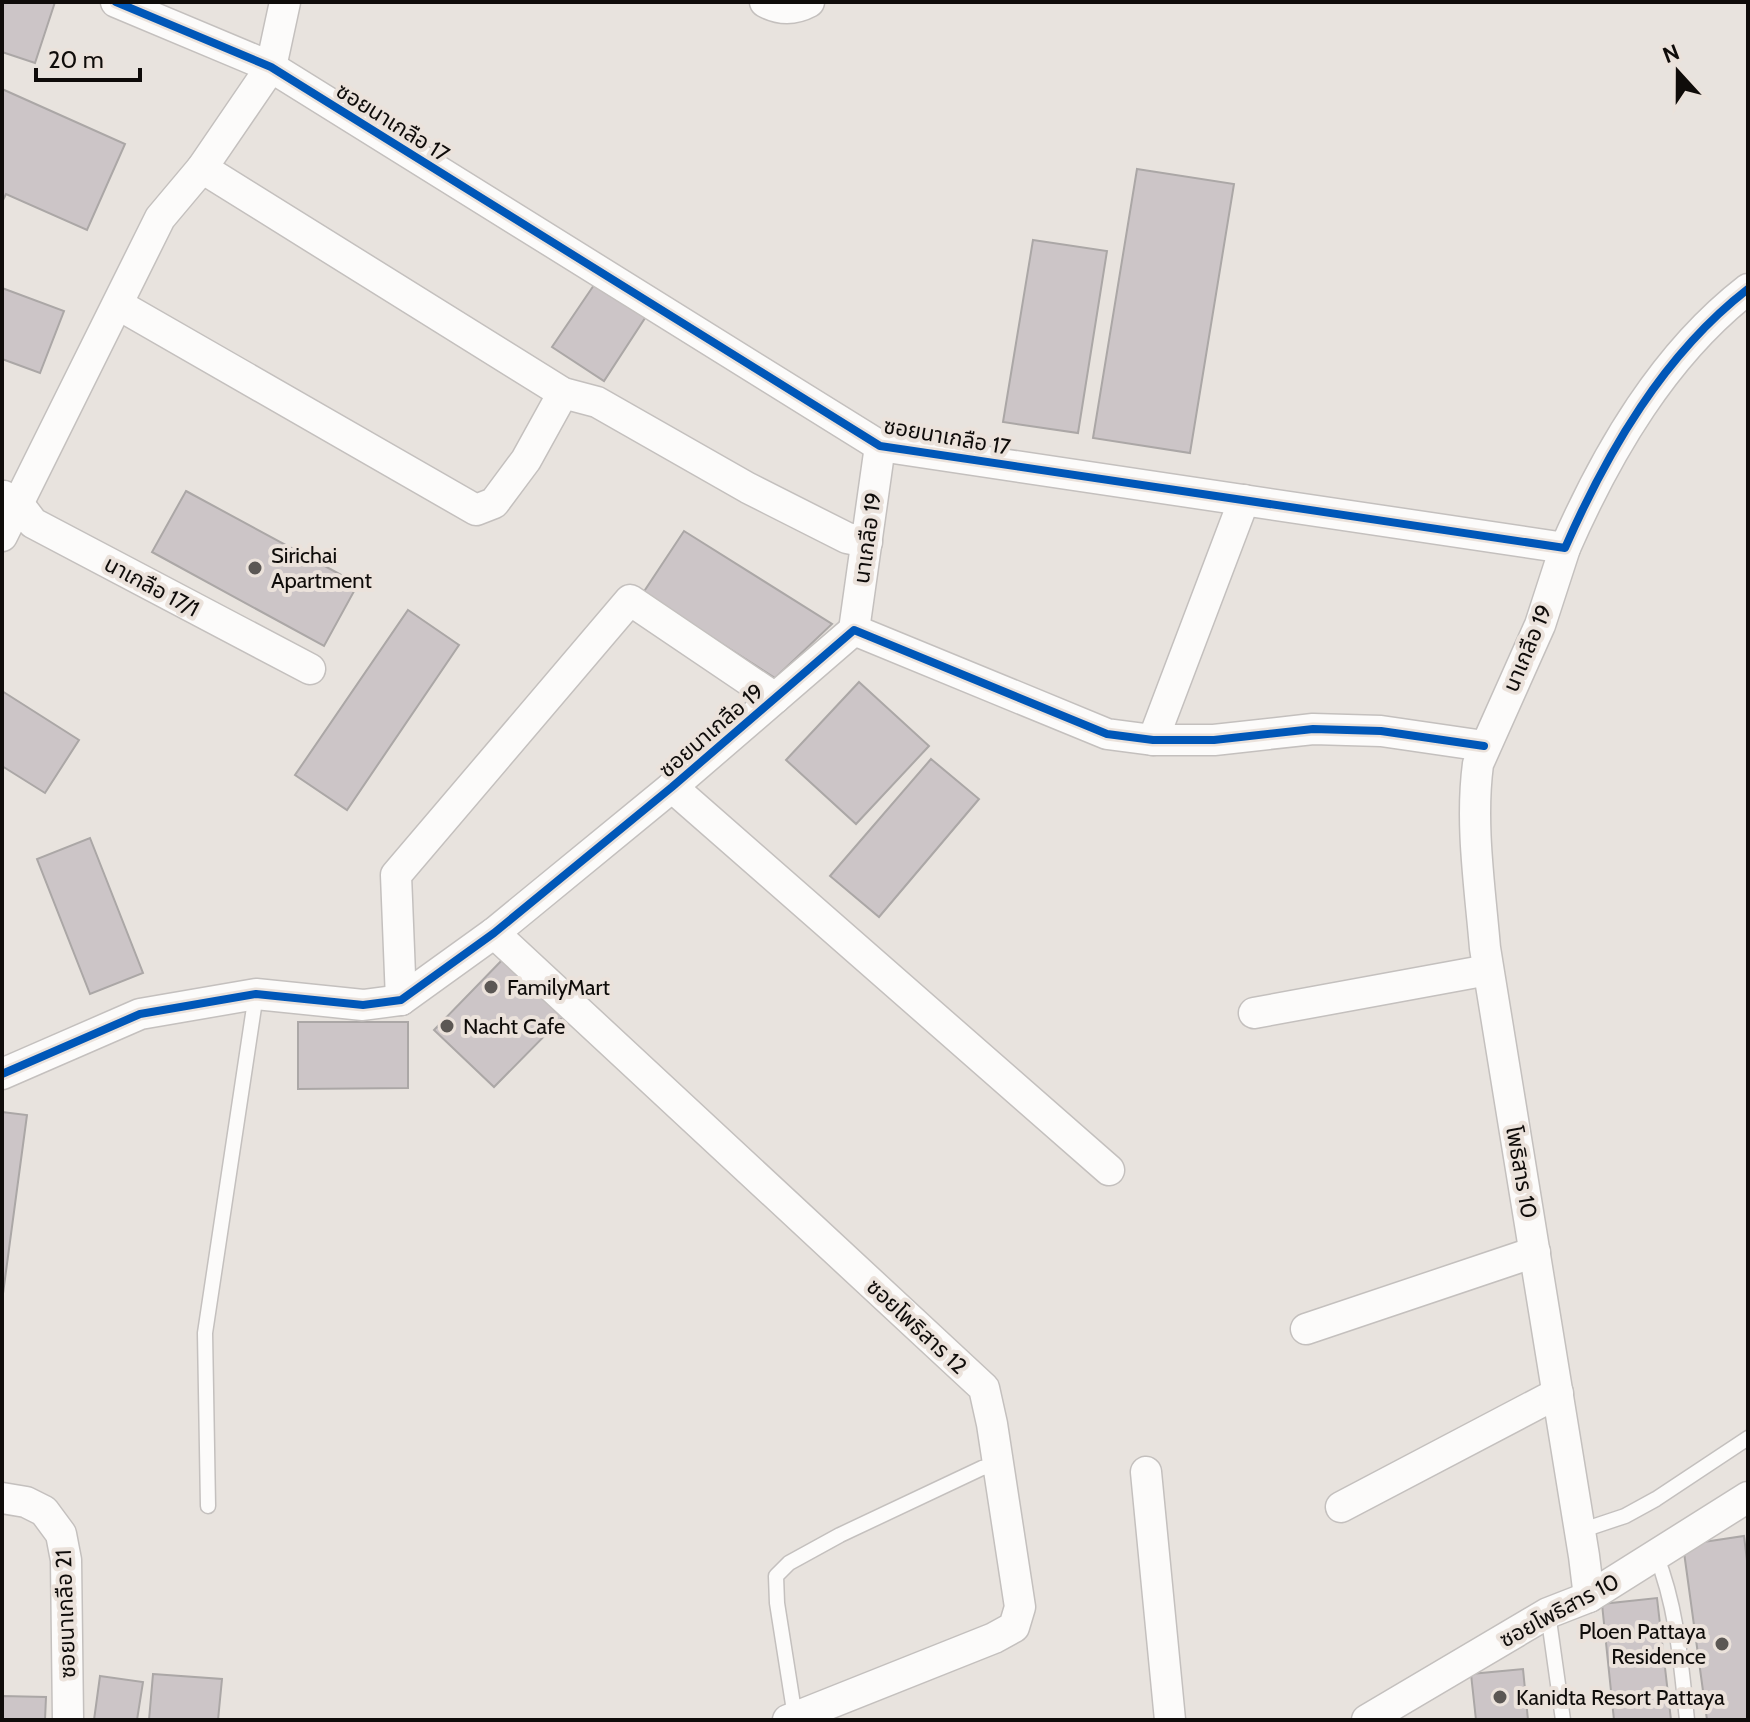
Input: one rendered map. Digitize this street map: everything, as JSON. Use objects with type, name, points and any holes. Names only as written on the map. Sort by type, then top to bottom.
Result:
[{"type":"street","name":"ซอยนาเกลือ 17","points":[[116,2],[271,67],[880,446],[1565,548]]},
{"type":"street","points":[[2,536],[9,499],[119,305],[160,218],[202,168],[271,67],[285,2]]},
{"type":"street","points":[[765,2],[784,8],[799,7],[809,2]]},
{"type":"street","points":[[202,168],[563,393],[597,402],[748,488],[847,538],[867,542]]},
{"type":"street","points":[[1565,548],[1589,491],[1670,365],[1748,289]]},
{"type":"street","points":[[119,305],[476,510],[494,503],[526,460],[563,393]]},
{"type":"street","name":"นาเกลือ 19","points":[[854,630],[880,446]]},
{"type":"street","name":"นาเกลือ 17/1","points":[[9,499],[33,523],[310,669]]},
{"type":"street","points":[[1153,740],[1244,500]]},
{"type":"street","name":"นาเกลือ 19","points":[[1484,746],[1540,625],[1565,548]]},
{"type":"street","points":[[401,1000],[396,875],[630,600],[775,698]]},
{"type":"street","points":[[854,630],[1107,734],[1153,740],[1214,740],[1313,729],[1381,731],[1484,746]]},
{"type":"street","name":"ซอยนาเกลือ 19","points":[[2,1074],[140,1014],[256,994],[363,1005],[401,1000],[494,933],[672,787],[854,630]]},
{"type":"street","name":"โพธิสาร 10","points":[[1484,746],[1475,784],[1488,970],[1589,1597]]},
{"type":"street","points":[[672,787],[1109,1170]]},
{"type":"street","name":"ซอยโพธิสาร 12","points":[[494,933],[984,1388],[1020,1607],[1014,1627],[994,1638],[792,1719]]},
{"type":"street","points":[[1254,1013],[1488,970]]},
{"type":"street","points":[[1306,1329],[1535,1252]]},
{"type":"street","points":[[1341,1507],[1558,1393]]},
{"type":"street","points":[[1146,1472],[1170,1720]]},
{"type":"street","name":"ซอยโพธิสาร 10","points":[[1367,1720],[1548,1613],[1589,1597],[1748,1497]]},
{"type":"street","name":"ซอยนาเกลือ 21","points":[[2,1498],[26,1502],[44,1511],[61,1534],[66,1560],[68,1720]]},
{"type":"lane","points":[[208,1506],[205,1333],[256,994]]},
{"type":"lane","points":[[1580,1531],[1625,1516],[1656,1499],[1748,1438]]},
{"type":"lane","points":[[792,1719],[776,1576],[789,1563],[840,1535],[982,1468],[998,1465]]},
{"type":"lane","points":[[1656,1555],[1666,1580],[1679,1644],[1687,1720]]},
{"type":"lane","points":[[1548,1613],[1563,1720]]},
{"type":"building","points":[[2,2],[55,2],[35,63],[2,52]]},
{"type":"building","points":[[2,89],[125,144],[87,230],[6,194],[2,202]]},
{"type":"building","points":[[1137,169],[1234,184],[1190,453],[1093,438]]},
{"type":"building","points":[[1033,240],[1107,251],[1078,433],[1003,422]]},
{"type":"building","points":[[596,282],[647,315],[604,381],[552,347]]},
{"type":"building","points":[[2,288],[64,311],[40,373],[2,359]]},
{"type":"building","name":"Sirichai Apartment","points":[[186,491],[358,584],[324,646],[152,552]]},
{"type":"building","points":[[684,531],[832,624],[775,678],[643,593]]},
{"type":"building","points":[[408,610],[459,645],[347,810],[295,775]]},
{"type":"building","points":[[859,682],[929,746],[856,824],[786,760]]},
{"type":"building","points":[[2,691],[79,740],[45,793],[2,766]]},
{"type":"building","points":[[931,759],[979,799],[879,917],[830,876]]},
{"type":"building","points":[[90,838],[143,973],[90,994],[37,859]]},
{"type":"building","points":[[506,956],[566,1014],[494,1087],[434,1030]]},
{"type":"building","points":[[298,1022],[408,1022],[408,1088],[298,1089]]},
{"type":"building","points":[[2,1112],[27,1115],[2,1301]]},
{"type":"building","name":"Ploen Pattaya Residence","points":[[1744,1536],[1748,1569],[1748,1720],[1707,1720],[1683,1545]]},
{"type":"building","points":[[1657,1598],[1671,1720],[1614,1720],[1602,1604]]},
{"type":"building","name":"Kanidta Resort Pattaya","points":[[1523,1669],[1528,1720],[1476,1720],[1471,1674]]},
{"type":"building","points":[[153,1674],[222,1679],[218,1720],[149,1720]]},
{"type":"building","points":[[100,1676],[143,1682],[137,1720],[94,1720]]},
{"type":"building","points":[[2,1696],[46,1697],[45,1720],[2,1720]]},
{"type":"cycle path","points":[[116,2],[271,67],[880,446],[1565,548],[1619,441],[1664,374],[1690,343],[1748,289]]},
{"type":"cycle path","points":[[2,1074],[140,1014],[256,994],[363,1005],[401,1000],[494,933],[672,787],[854,630],[1107,734],[1153,740],[1214,740],[1313,729],[1381,731],[1484,746]]},
{"type":"place","name":"Sirichai Apartment","points":[[255,568]]},
{"type":"place","name":"FamilyMart","points":[[491,987]]},
{"type":"place","name":"Nacht Cafe","points":[[447,1026]]},
{"type":"place","name":"Ploen Pattaya Residence","points":[[1722,1644]]},
{"type":"place","name":"Kanidta Resort Pattaya","points":[[1500,1697]]}]
